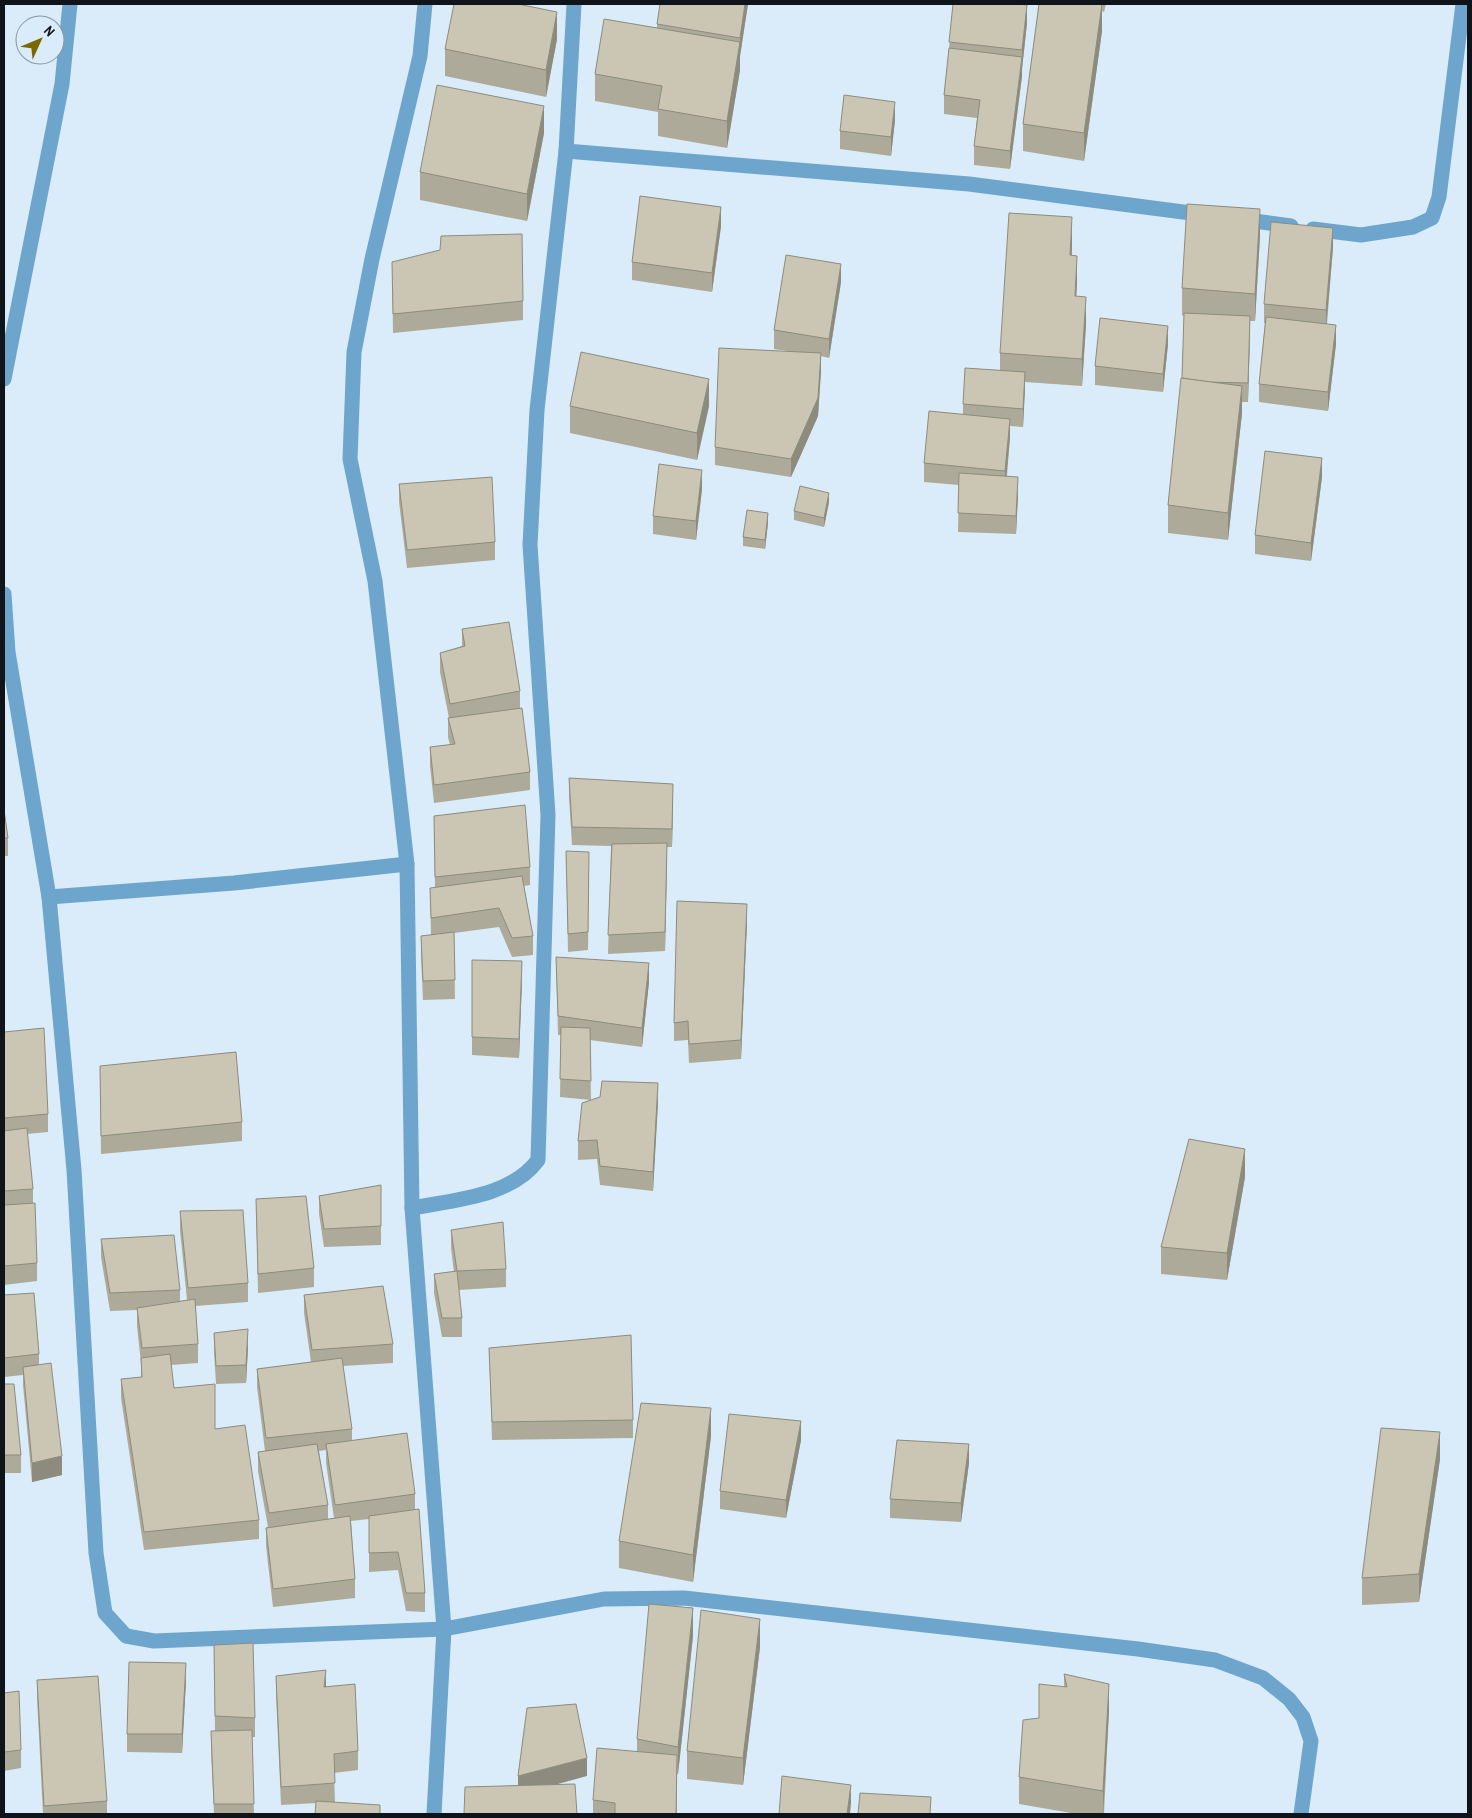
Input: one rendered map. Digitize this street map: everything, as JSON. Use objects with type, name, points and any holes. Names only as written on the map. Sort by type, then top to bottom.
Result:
[{"type":"street","points":[[4,379],[62,84],[70,4]]},
{"type":"street","points":[[425,4],[420,56],[372,259],[354,352],[350,459],[375,581],[407,864],[412,1208],[444,1629],[434,1814]]},
{"type":"street","points":[[412,1208],[483,1194],[516,1181],[530,1170],[538,1160],[548,815],[530,545],[537,410],[566,151],[574,4]]},
{"type":"street","points":[[566,151],[969,184],[1362,235],[1413,227],[1432,218],[1439,197],[1463,4]]},
{"type":"street","points":[[4,594],[8,652],[49,897],[74,1170],[96,1554],[105,1613],[126,1636],[154,1641],[444,1629],[604,1599],[684,1598],[1138,1648],[1215,1660],[1263,1678],[1289,1699],[1303,1717],[1311,1741],[1301,1814]]},
{"type":"street","points":[[49,897],[234,883],[407,864]]},
{"type":"building","points":[[454,4],[518,4],[557,12],[546,70],[445,49]]},
{"type":"building","points":[[660,4],[745,4],[740,38],[657,24]]},
{"type":"building","points":[[953,4],[1027,5],[1022,50],[949,42]]},
{"type":"building","points":[[1039,4],[1102,4],[1084,133],[1023,124]]},
{"type":"building","points":[[604,19],[740,42],[727,121],[658,109],[662,86],[595,74]]},
{"type":"building","points":[[949,48],[1022,57],[1010,151],[974,146],[980,100],[944,95]]},
{"type":"building","points":[[437,85],[544,106],[527,194],[420,172]]},
{"type":"building","points":[[844,95],[895,102],[891,137],[840,131]]},
{"type":"building","points":[[640,196],[721,207],[712,273],[632,262]]},
{"type":"building","points":[[1187,204],[1260,209],[1255,294],[1182,288]]},
{"type":"building","points":[[1009,213],[1072,217],[1070,255],[1077,256],[1075,296],[1086,297],[1082,359],[1000,353]]},
{"type":"building","points":[[1271,222],[1333,228],[1326,310],[1264,304]]},
{"type":"building","points":[[522,234],[523,301],[393,314],[392,262],[440,250],[441,236]]},
{"type":"building","points":[[786,255],[841,264],[829,339],[774,330]]},
{"type":"building","points":[[1184,313],[1250,316],[1248,383],[1208,382],[1182,378]]},
{"type":"building","points":[[1266,317],[1336,325],[1328,392],[1259,384]]},
{"type":"building","points":[[1100,318],[1168,326],[1163,374],[1095,366]]},
{"type":"building","points":[[719,348],[821,353],[818,398],[791,459],[715,447]]},
{"type":"building","points":[[581,352],[709,379],[697,433],[570,406]]},
{"type":"building","points":[[965,368],[1025,372],[1023,409],[963,404]]},
{"type":"building","points":[[1181,378],[1242,386],[1228,513],[1168,505]]},
{"type":"building","points":[[929,411],[1010,419],[1005,471],[924,463]]},
{"type":"building","points":[[1265,451],[1322,458],[1311,543],[1255,535]]},
{"type":"building","points":[[659,464],[702,470],[696,521],[653,516]]},
{"type":"building","points":[[959,473],[1018,477],[1016,516],[958,513]]},
{"type":"building","points":[[492,477],[495,542],[407,550],[399,484]]},
{"type":"building","points":[[800,486],[829,493],[824,518],[794,511]]},
{"type":"building","points":[[747,510],[768,513],[765,540],[743,537]]},
{"type":"building","points":[[509,622],[520,691],[450,704],[440,653],[465,646],[462,629]]},
{"type":"building","points":[[522,708],[530,772],[434,785],[430,747],[455,744],[448,718]]},
{"type":"building","points":[[569,778],[673,784],[672,829],[572,827]]},
{"type":"building","points":[[525,805],[530,867],[435,877],[434,816]]},
{"type":"building","points":[[4,810],[8,838],[4,838]]},
{"type":"building","points":[[667,843],[665,932],[608,935],[612,844]]},
{"type":"building","points":[[566,851],[589,852],[588,932],[568,934]]},
{"type":"building","points":[[522,876],[533,936],[512,938],[499,908],[431,918],[430,888]]},
{"type":"building","points":[[677,901],[747,904],[741,1040],[689,1044],[688,1021],[674,1023]]},
{"type":"building","points":[[454,932],[455,980],[423,981],[421,936]]},
{"type":"building","points":[[556,957],[649,963],[642,1028],[558,1016]]},
{"type":"building","points":[[472,960],[522,961],[519,1039],[472,1037]]},
{"type":"building","points":[[561,1027],[590,1028],[591,1081],[560,1079]]},
{"type":"building","points":[[44,1028],[48,1114],[4,1118],[4,1032]]},
{"type":"building","points":[[236,1052],[242,1122],[101,1136],[100,1066]]},
{"type":"building","points":[[602,1081],[658,1083],[653,1172],[600,1166],[597,1140],[578,1141],[582,1103],[600,1097]]},
{"type":"building","points":[[27,1128],[33,1189],[4,1191],[4,1131]]},
{"type":"building","points":[[1189,1139],[1245,1149],[1227,1253],[1161,1247]]},
{"type":"building","points":[[381,1185],[381,1226],[324,1229],[319,1196]]},
{"type":"building","points":[[306,1196],[314,1268],[258,1274],[256,1199]]},
{"type":"building","points":[[35,1203],[37,1263],[4,1266],[4,1205]]},
{"type":"building","points":[[243,1210],[248,1283],[188,1288],[180,1211]]},
{"type":"building","points":[[503,1222],[506,1269],[457,1271],[451,1230]]},
{"type":"building","points":[[174,1235],[180,1290],[110,1293],[101,1239]]},
{"type":"building","points":[[457,1271],[462,1318],[442,1318],[434,1274]]},
{"type":"building","points":[[383,1286],[393,1344],[312,1350],[304,1295]]},
{"type":"building","points":[[34,1293],[39,1354],[4,1358],[4,1295]]},
{"type":"building","points":[[195,1299],[198,1344],[142,1348],[137,1308]]},
{"type":"building","points":[[248,1329],[246,1365],[216,1366],[214,1333]]},
{"type":"building","points":[[631,1335],[633,1420],[492,1422],[489,1348]]},
{"type":"building","points":[[170,1354],[174,1388],[215,1384],[215,1429],[245,1425],[259,1520],[144,1532],[121,1379],[142,1377],[141,1358]]},
{"type":"building","points":[[342,1358],[352,1429],[266,1438],[257,1369]]},
{"type":"building","points":[[51,1363],[62,1456],[32,1463],[23,1367]]},
{"type":"building","points":[[4,1384],[14,1384],[21,1455],[4,1455]]},
{"type":"building","points":[[641,1403],[711,1408],[693,1555],[619,1541]]},
{"type":"building","points":[[729,1414],[801,1421],[786,1500],[720,1491]]},
{"type":"building","points":[[1381,1428],[1440,1432],[1419,1574],[1362,1578]]},
{"type":"building","points":[[407,1433],[415,1494],[335,1505],[326,1444]]},
{"type":"building","points":[[897,1440],[969,1444],[961,1503],[890,1499]]},
{"type":"building","points":[[317,1444],[328,1505],[269,1513],[258,1452]]},
{"type":"building","points":[[419,1509],[425,1593],[406,1593],[398,1552],[369,1553],[369,1516]]},
{"type":"building","points":[[350,1516],[355,1579],[273,1589],[266,1528]]},
{"type":"building","points":[[649,1604],[693,1608],[678,1747],[637,1739]]},
{"type":"building","points":[[701,1610],[760,1619],[743,1758],[687,1751]]},
{"type":"building","points":[[253,1643],[255,1718],[215,1716],[214,1645]]},
{"type":"building","points":[[129,1662],[186,1663],[182,1734],[127,1734]]},
{"type":"building","points":[[326,1670],[324,1687],[355,1684],[358,1751],[334,1754],[335,1783],[281,1787],[276,1676]]},
{"type":"building","points":[[1064,1674],[1109,1684],[1103,1791],[1019,1777],[1023,1720],[1039,1718],[1039,1684],[1067,1687]]},
{"type":"building","points":[[98,1676],[107,1801],[44,1806],[37,1680]]},
{"type":"building","points":[[19,1691],[21,1750],[4,1752],[4,1693]]},
{"type":"building","points":[[576,1704],[587,1758],[518,1776],[527,1708]]},
{"type":"building","points":[[252,1730],[254,1804],[214,1804],[211,1731]]},
{"type":"building","points":[[597,1748],[677,1755],[676,1814],[615,1814],[615,1803],[593,1800]]},
{"type":"building","points":[[782,1776],[851,1785],[847,1814],[779,1814]]},
{"type":"building","points":[[575,1784],[577,1814],[464,1814],[465,1787]]},
{"type":"building","points":[[860,1793],[931,1797],[930,1814],[858,1814]]},
{"type":"building","points":[[316,1801],[380,1805],[380,1814],[315,1814]]}]
